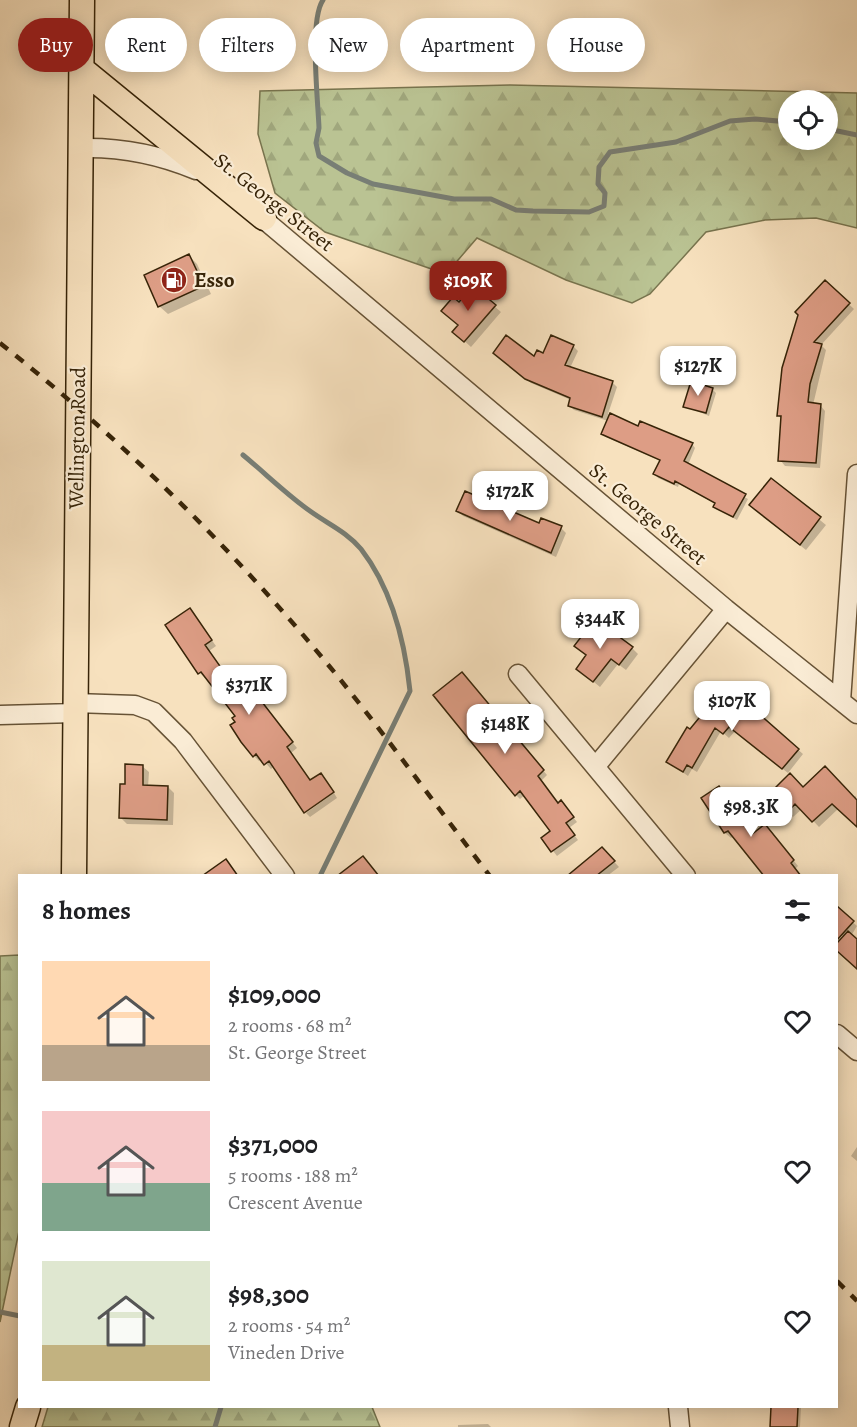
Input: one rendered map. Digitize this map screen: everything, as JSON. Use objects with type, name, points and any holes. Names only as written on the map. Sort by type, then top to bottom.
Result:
[{"type":"main road","name":"Wellington Road","points":[[82,0],[82,18]]},
{"type":"main road","name":"Wellington Road","points":[[74,874],[83,72]]},
{"type":"main road","points":[[85,72],[264,218]]},
{"type":"main road","points":[[22,1427],[28,1408]]},
{"type":"street","name":"St. George Street","points":[[81,148],[141,152],[171,159],[207,176],[264,218],[726,609],[857,714]]},
{"type":"street","points":[[841,701],[857,474]]},
{"type":"street","points":[[596,766],[726,609]]},
{"type":"street","points":[[518,674],[684,874]]},
{"type":"street","points":[[0,715],[135,705],[154,712],[171,726],[283,874]]},
{"type":"street","points":[[838,1036],[857,1051]]},
{"type":"street","points":[[678,1408],[680,1427]]},
{"type":"green space","points":[[510,85],[778,91],[778,150],[838,150],[838,93],[857,93],[857,228],[816,218],[765,220],[706,232],[650,294],[632,303],[566,280],[477,238],[446,274],[325,232],[275,193],[258,134],[260,91]]},
{"type":"green space","points":[[18,955],[18,1236],[0,1322],[0,956]]},
{"type":"green space","points":[[48,1408],[372,1408],[380,1427],[42,1427]]},
{"type":"building","name":"Esso","points":[[189,254],[204,286],[158,307],[144,275]]},
{"type":"building","points":[[825,280],[850,303],[814,342],[822,344],[810,384],[808,402],[821,404],[816,463],[778,461],[781,416],[777,416],[782,368],[798,315],[795,312]]},
{"type":"building","points":[[473,286],[496,305],[464,342],[452,332],[458,325],[441,311],[453,297],[459,302]]},
{"type":"building","points":[[506,335],[534,356],[537,350],[543,353],[551,335],[574,345],[565,365],[613,381],[602,417],[568,406],[570,398],[525,379],[493,353]]},
{"type":"building","points":[[691,381],[713,388],[706,413],[683,407]]},
{"type":"building","points":[[610,413],[638,426],[640,421],[693,443],[684,461],[746,494],[733,517],[713,507],[715,503],[675,481],[674,484],[653,474],[660,460],[601,434]]},
{"type":"building","points":[[771,478],[821,517],[800,545],[749,505]]},
{"type":"building","points":[[465,491],[539,523],[541,518],[562,526],[551,553],[456,511]]},
{"type":"building","points":[[190,608],[212,640],[205,645],[248,706],[259,698],[293,742],[287,747],[310,780],[321,773],[334,792],[304,813],[269,761],[264,765],[256,754],[253,757],[241,742],[230,725],[235,722],[232,718],[235,716],[201,672],[198,674],[165,625]]},
{"type":"building","points":[[595,619],[633,647],[619,665],[611,659],[593,682],[576,669],[586,655],[574,646]]},
{"type":"building","points":[[462,672],[544,770],[538,776],[558,803],[561,800],[574,817],[566,823],[575,835],[551,852],[541,838],[550,831],[520,791],[515,796],[433,695]]},
{"type":"building","points":[[726,685],[799,749],[782,769],[729,727],[723,734],[715,728],[692,768],[687,765],[683,772],[666,762],[687,727],[690,729]]},
{"type":"building","points":[[125,764],[143,765],[143,785],[168,786],[167,820],[119,818],[120,784],[125,784]]},
{"type":"building","points":[[825,766],[857,800],[857,827],[832,804],[812,822],[795,804],[787,813],[769,794],[790,773],[803,787]]},
{"type":"building","points":[[719,786],[751,835],[765,824],[794,860],[791,863],[799,874],[762,874],[728,831],[724,833],[701,798]]},
{"type":"building","points":[[602,847],[615,861],[599,874],[569,874]]},
{"type":"building","points":[[363,856],[377,874],[340,874]]},
{"type":"building","points":[[226,859],[237,874],[205,874]]},
{"type":"building","points":[[838,907],[854,921],[838,939]]},
{"type":"building","points":[[848,931],[857,939],[857,969],[838,952],[838,942]]},
{"type":"building","points":[[771,1408],[798,1408],[797,1427],[770,1427]]},
{"type":"waterway","points":[[323,0],[316,24],[315,42],[319,128],[316,143],[319,156],[347,173],[373,184],[454,199],[491,199],[516,210],[589,212],[604,206],[605,193],[598,184],[599,167],[610,152],[676,142],[730,121],[755,119],[778,121]]},
{"type":"waterway","points":[[838,131],[857,135]]},
{"type":"waterway","points":[[243,455],[292,498],[343,533],[361,549],[381,581],[389,599],[405,654],[410,691],[321,874]]},
{"type":"waterway","points":[[0,1312],[18,1316]]},
{"type":"waterway","points":[[215,1427],[221,1408]]},
{"type":"railway","points":[[0,343],[132,456],[174,496],[254,580],[351,693],[488,874]]},
{"type":"railway","points":[[838,1282],[857,1301]]},
{"type":"place","name":"Esso","points":[[174,280]]}]
